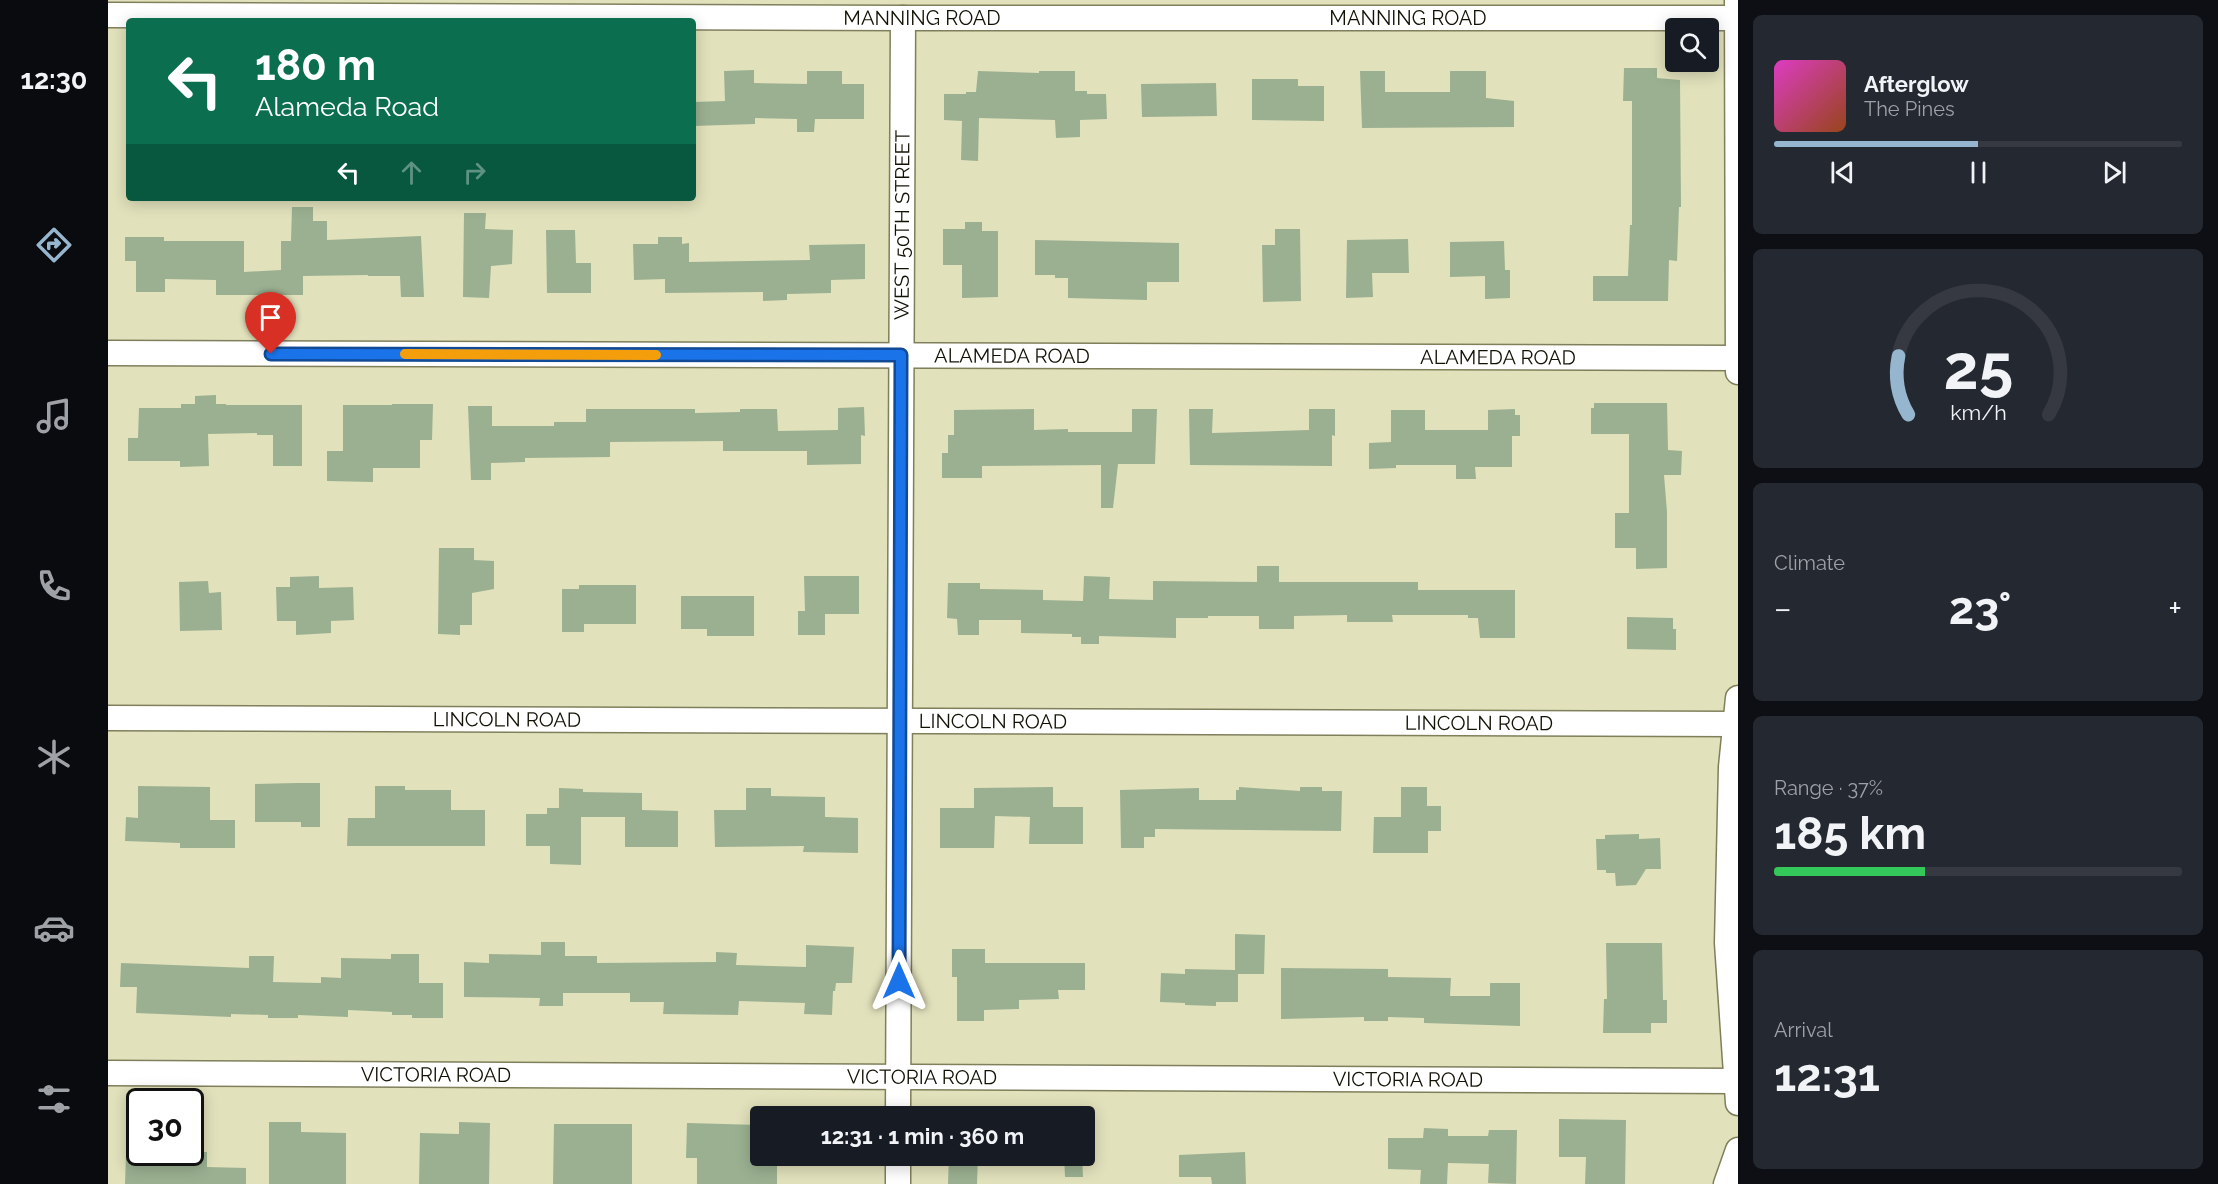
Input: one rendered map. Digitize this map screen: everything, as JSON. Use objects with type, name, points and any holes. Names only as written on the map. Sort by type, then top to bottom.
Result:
[{"type":"street","points":[[1737,0],[1738,363]]},
{"type":"street","name":"MANNING ROAD","points":[[108,15],[1738,18]]},
{"type":"street","name":"WEST 50TH STREET","points":[[898,1106],[903,18]]},
{"type":"street","name":"ALAMEDA ROAD","points":[[108,353],[901,355],[1738,363]]},
{"type":"street","points":[[1737,1092],[1726,943],[1731,767],[1738,698]]},
{"type":"street","name":"LINCOLN ROAD","points":[[108,718],[1735,723]]},
{"type":"street","name":"VICTORIA ROAD","points":[[108,1072],[898,1075],[1737,1092]]},
{"type":"street","points":[[1726,1184],[1738,1149]]},
{"type":"street","points":[[898,1166],[898,1184]]},
{"type":"building","points":[[1624,68],[1657,68],[1657,78],[1680,80],[1681,207],[1679,207],[1677,261],[1669,260],[1668,301],[1593,301],[1593,276],[1628,276],[1630,225],[1632,225],[1632,101],[1623,101]]},
{"type":"building","points":[[754,70],[754,83],[807,84],[807,71],[842,71],[842,84],[864,84],[864,119],[815,119],[814,132],[797,132],[797,119],[755,118],[755,124],[696,126],[696,102],[725,101],[724,71]]},
{"type":"building","points":[[978,71],[1039,73],[1039,71],[1075,71],[1075,91],[1087,91],[1087,94],[1106,94],[1107,119],[1080,120],[1080,137],[1056,138],[1055,120],[979,118],[978,161],[961,160],[962,121],[944,120],[944,94],[976,92]]},
{"type":"building","points":[[1360,71],[1385,71],[1385,92],[1450,92],[1450,71],[1486,71],[1486,98],[1514,101],[1514,127],[1362,128]]},
{"type":"building","points":[[1252,79],[1298,79],[1298,86],[1324,86],[1324,121],[1252,120]]},
{"type":"building","points":[[1216,83],[1217,116],[1142,117],[1141,84]]},
{"type":"building","points":[[292,207],[313,207],[313,221],[327,221],[327,240],[421,236],[424,297],[401,297],[400,276],[368,275],[303,276],[303,295],[216,295],[216,280],[165,279],[165,292],[136,292],[136,261],[125,261],[125,237],[164,237],[164,241],[244,241],[244,272],[281,270],[281,241],[291,241]]},
{"type":"building","points":[[464,213],[486,213],[485,229],[513,230],[512,264],[491,266],[489,298],[463,297]]},
{"type":"building","points":[[965,222],[982,222],[982,231],[998,231],[998,297],[962,298],[962,265],[943,265],[943,229],[965,229]]},
{"type":"building","points":[[1275,229],[1300,229],[1301,301],[1263,302],[1262,245],[1275,245]]},
{"type":"building","points":[[546,230],[575,230],[576,263],[591,263],[591,293],[547,293]]},
{"type":"building","points":[[658,237],[682,237],[682,244],[689,243],[689,262],[810,260],[809,245],[865,244],[865,279],[831,280],[831,293],[787,294],[787,300],[763,301],[763,292],[665,293],[665,279],[634,280],[633,244],[658,244]]},
{"type":"building","points":[[1408,239],[1409,273],[1372,273],[1373,297],[1346,298],[1347,240]]},
{"type":"building","points":[[1035,240],[1179,243],[1179,282],[1147,282],[1147,300],[1068,298],[1068,278],[1055,278],[1055,275],[1035,275]]},
{"type":"building","points":[[1504,241],[1505,270],[1510,270],[1510,298],[1485,299],[1485,276],[1450,277],[1450,242]]},
{"type":"building","points":[[216,395],[216,404],[302,405],[302,466],[273,466],[273,435],[257,435],[257,433],[208,434],[209,466],[180,467],[180,461],[128,461],[128,438],[138,438],[139,408],[181,408],[181,404],[195,404],[195,396]]},
{"type":"building","points":[[1594,403],[1667,403],[1668,450],[1682,451],[1681,475],[1664,475],[1667,512],[1667,568],[1636,569],[1636,548],[1615,548],[1615,513],[1629,513],[1629,434],[1591,434],[1591,408],[1594,408]]},
{"type":"building","points":[[433,404],[432,440],[420,440],[420,468],[373,468],[373,482],[327,481],[327,451],[343,451],[343,405]]},
{"type":"building","points":[[468,406],[492,406],[492,426],[554,426],[554,422],[586,422],[586,409],[695,409],[695,413],[740,412],[740,409],[777,409],[778,431],[838,430],[838,408],[864,407],[865,436],[861,435],[861,464],[807,465],[807,451],[723,451],[723,441],[610,442],[610,457],[525,458],[525,462],[491,463],[491,480],[471,480]]},
{"type":"building","points":[[1034,409],[1034,430],[1132,432],[1132,409],[1157,409],[1155,464],[1118,464],[1113,508],[1101,508],[1101,465],[982,466],[982,478],[942,478],[942,453],[948,453],[948,435],[954,435],[954,410]]},
{"type":"building","points":[[1189,409],[1213,409],[1212,433],[1309,430],[1309,409],[1335,409],[1332,466],[1190,465]]},
{"type":"building","points":[[1515,409],[1515,415],[1520,415],[1520,436],[1512,436],[1512,467],[1475,467],[1476,479],[1456,479],[1456,465],[1396,465],[1396,468],[1369,469],[1369,443],[1391,442],[1391,410],[1425,410],[1425,430],[1488,430],[1488,410]]},
{"type":"building","points":[[439,548],[474,548],[474,560],[494,561],[494,589],[472,593],[472,625],[460,625],[460,635],[438,634]]},
{"type":"building","points":[[1257,566],[1279,566],[1279,582],[1418,582],[1418,590],[1515,590],[1515,638],[1480,638],[1478,618],[1468,618],[1468,615],[1392,615],[1393,622],[1347,622],[1347,615],[1294,616],[1294,629],[1259,629],[1259,616],[1176,618],[1176,638],[1099,636],[1099,644],[1081,644],[1081,637],[1072,637],[1072,634],[1021,633],[1021,620],[979,620],[979,635],[958,635],[957,619],[947,618],[948,583],[980,583],[980,589],[1043,590],[1043,600],[1083,601],[1084,576],[1110,577],[1109,599],[1153,600],[1153,581],[1257,582]]},
{"type":"building","points":[[319,576],[319,588],[353,587],[354,620],[331,621],[331,633],[296,635],[296,621],[277,621],[276,587],[290,587],[290,577]]},
{"type":"building","points":[[804,576],[859,576],[859,614],[825,614],[825,635],[798,635],[798,611],[805,611]]},
{"type":"building","points":[[208,581],[209,593],[221,592],[222,630],[180,631],[179,582]]},
{"type":"building","points":[[579,585],[636,585],[636,624],[584,624],[584,632],[562,632],[562,589],[579,589]]},
{"type":"building","points":[[681,596],[754,596],[754,636],[707,636],[707,629],[681,629]]},
{"type":"building","points":[[1627,617],[1673,618],[1673,629],[1676,629],[1676,650],[1627,649]]},
{"type":"building","points":[[320,783],[320,827],[301,827],[301,822],[255,822],[255,784]]},
{"type":"building","points":[[138,786],[210,787],[210,820],[235,820],[235,848],[180,848],[180,843],[125,841],[126,817],[138,818]]},
{"type":"building","points":[[375,786],[405,786],[405,790],[451,790],[451,810],[485,810],[485,846],[347,846],[348,818],[375,818]]},
{"type":"building","points":[[1053,787],[1053,807],[1083,807],[1083,844],[1029,844],[1030,817],[995,816],[994,848],[940,848],[940,808],[974,808],[974,788]]},
{"type":"building","points":[[1239,787],[1300,791],[1300,787],[1322,787],[1322,791],[1342,791],[1341,831],[1155,829],[1155,837],[1144,837],[1144,848],[1121,848],[1120,790],[1199,788],[1199,800],[1236,800],[1236,790],[1239,790]]},
{"type":"building","points":[[1401,787],[1427,787],[1427,806],[1441,806],[1441,831],[1428,831],[1428,853],[1373,853],[1374,817],[1401,817]]},
{"type":"building","points":[[559,788],[583,789],[583,792],[642,793],[642,810],[678,811],[678,847],[625,847],[625,817],[581,817],[581,865],[550,864],[550,846],[526,846],[526,814],[547,814],[547,808],[559,808]]},
{"type":"building","points":[[746,788],[771,788],[771,796],[825,797],[825,817],[858,818],[858,853],[803,852],[804,846],[715,847],[714,810],[746,810]]},
{"type":"building","points":[[1639,834],[1639,839],[1660,838],[1661,869],[1646,869],[1636,885],[1616,886],[1615,873],[1597,870],[1596,839],[1605,839],[1605,835]]},
{"type":"building","points":[[1235,934],[1265,935],[1264,974],[1238,974],[1238,1002],[1216,1002],[1216,1006],[1160,1002],[1161,973],[1185,974],[1185,969],[1235,970]]},
{"type":"building","points":[[541,942],[565,942],[565,956],[597,956],[597,963],[716,962],[716,952],[737,953],[736,965],[806,967],[806,945],[854,947],[852,983],[836,983],[835,991],[833,991],[832,1015],[804,1014],[805,1003],[739,1001],[738,1015],[663,1014],[664,1002],[630,1002],[630,993],[563,993],[563,1006],[539,1006],[540,998],[464,997],[464,962],[489,963],[489,954],[541,955]]},
{"type":"building","points":[[1606,943],[1662,943],[1663,1000],[1667,1000],[1667,1023],[1651,1023],[1651,1033],[1603,1033],[1604,999],[1607,999]]},
{"type":"building","points":[[952,949],[985,949],[985,963],[1085,963],[1085,990],[1058,990],[1059,999],[1019,1000],[1019,1009],[984,1010],[984,1021],[957,1021],[957,977],[952,977]]},
{"type":"building","points":[[391,954],[419,954],[419,983],[443,983],[443,1018],[412,1018],[412,1015],[392,1015],[392,1012],[348,1010],[348,1017],[298,1015],[298,1018],[268,1018],[268,1015],[231,1014],[231,1017],[136,1013],[137,987],[120,987],[121,963],[249,968],[249,956],[274,956],[273,982],[321,983],[321,977],[341,978],[341,958],[391,959]]},
{"type":"building","points":[[1281,968],[1388,969],[1388,977],[1451,978],[1450,996],[1490,996],[1490,983],[1520,983],[1520,1026],[1424,1023],[1424,1018],[1388,1017],[1388,1021],[1364,1021],[1364,1017],[1281,1019]]},
{"type":"building","points":[[1559,1119],[1626,1120],[1625,1184],[1585,1184],[1586,1157],[1559,1157]]},
{"type":"building","points":[[269,1122],[301,1122],[301,1132],[346,1133],[346,1184],[269,1184]]},
{"type":"building","points":[[459,1122],[490,1123],[489,1184],[419,1184],[420,1133],[459,1134]]},
{"type":"building","points":[[687,1123],[750,1125],[750,1166],[777,1166],[777,1184],[697,1184],[697,1158],[686,1158]]},
{"type":"building","points":[[554,1124],[632,1124],[632,1184],[553,1184]]},
{"type":"building","points":[[1424,1128],[1448,1129],[1448,1136],[1488,1136],[1489,1130],[1517,1130],[1516,1184],[1488,1183],[1489,1164],[1448,1163],[1447,1184],[1420,1184],[1421,1170],[1388,1169],[1388,1138],[1423,1138]]},
{"type":"building","points":[[204,1152],[207,1152],[207,1167],[246,1168],[246,1184],[125,1184],[126,1155],[126,1166],[204,1166]]},
{"type":"building","points":[[1245,1152],[1246,1184],[1212,1184],[1211,1177],[1179,1177],[1179,1155]]},
{"type":"building","points":[[949,1166],[978,1166],[977,1184],[948,1184]]},
{"type":"building","points":[[1064,1166],[1082,1166],[1083,1177],[1065,1177]]},
{"type":"slow traffic","points":[[405,354],[656,355]]},
{"type":"route","points":[[271,354],[901,355],[899,981]]}]
